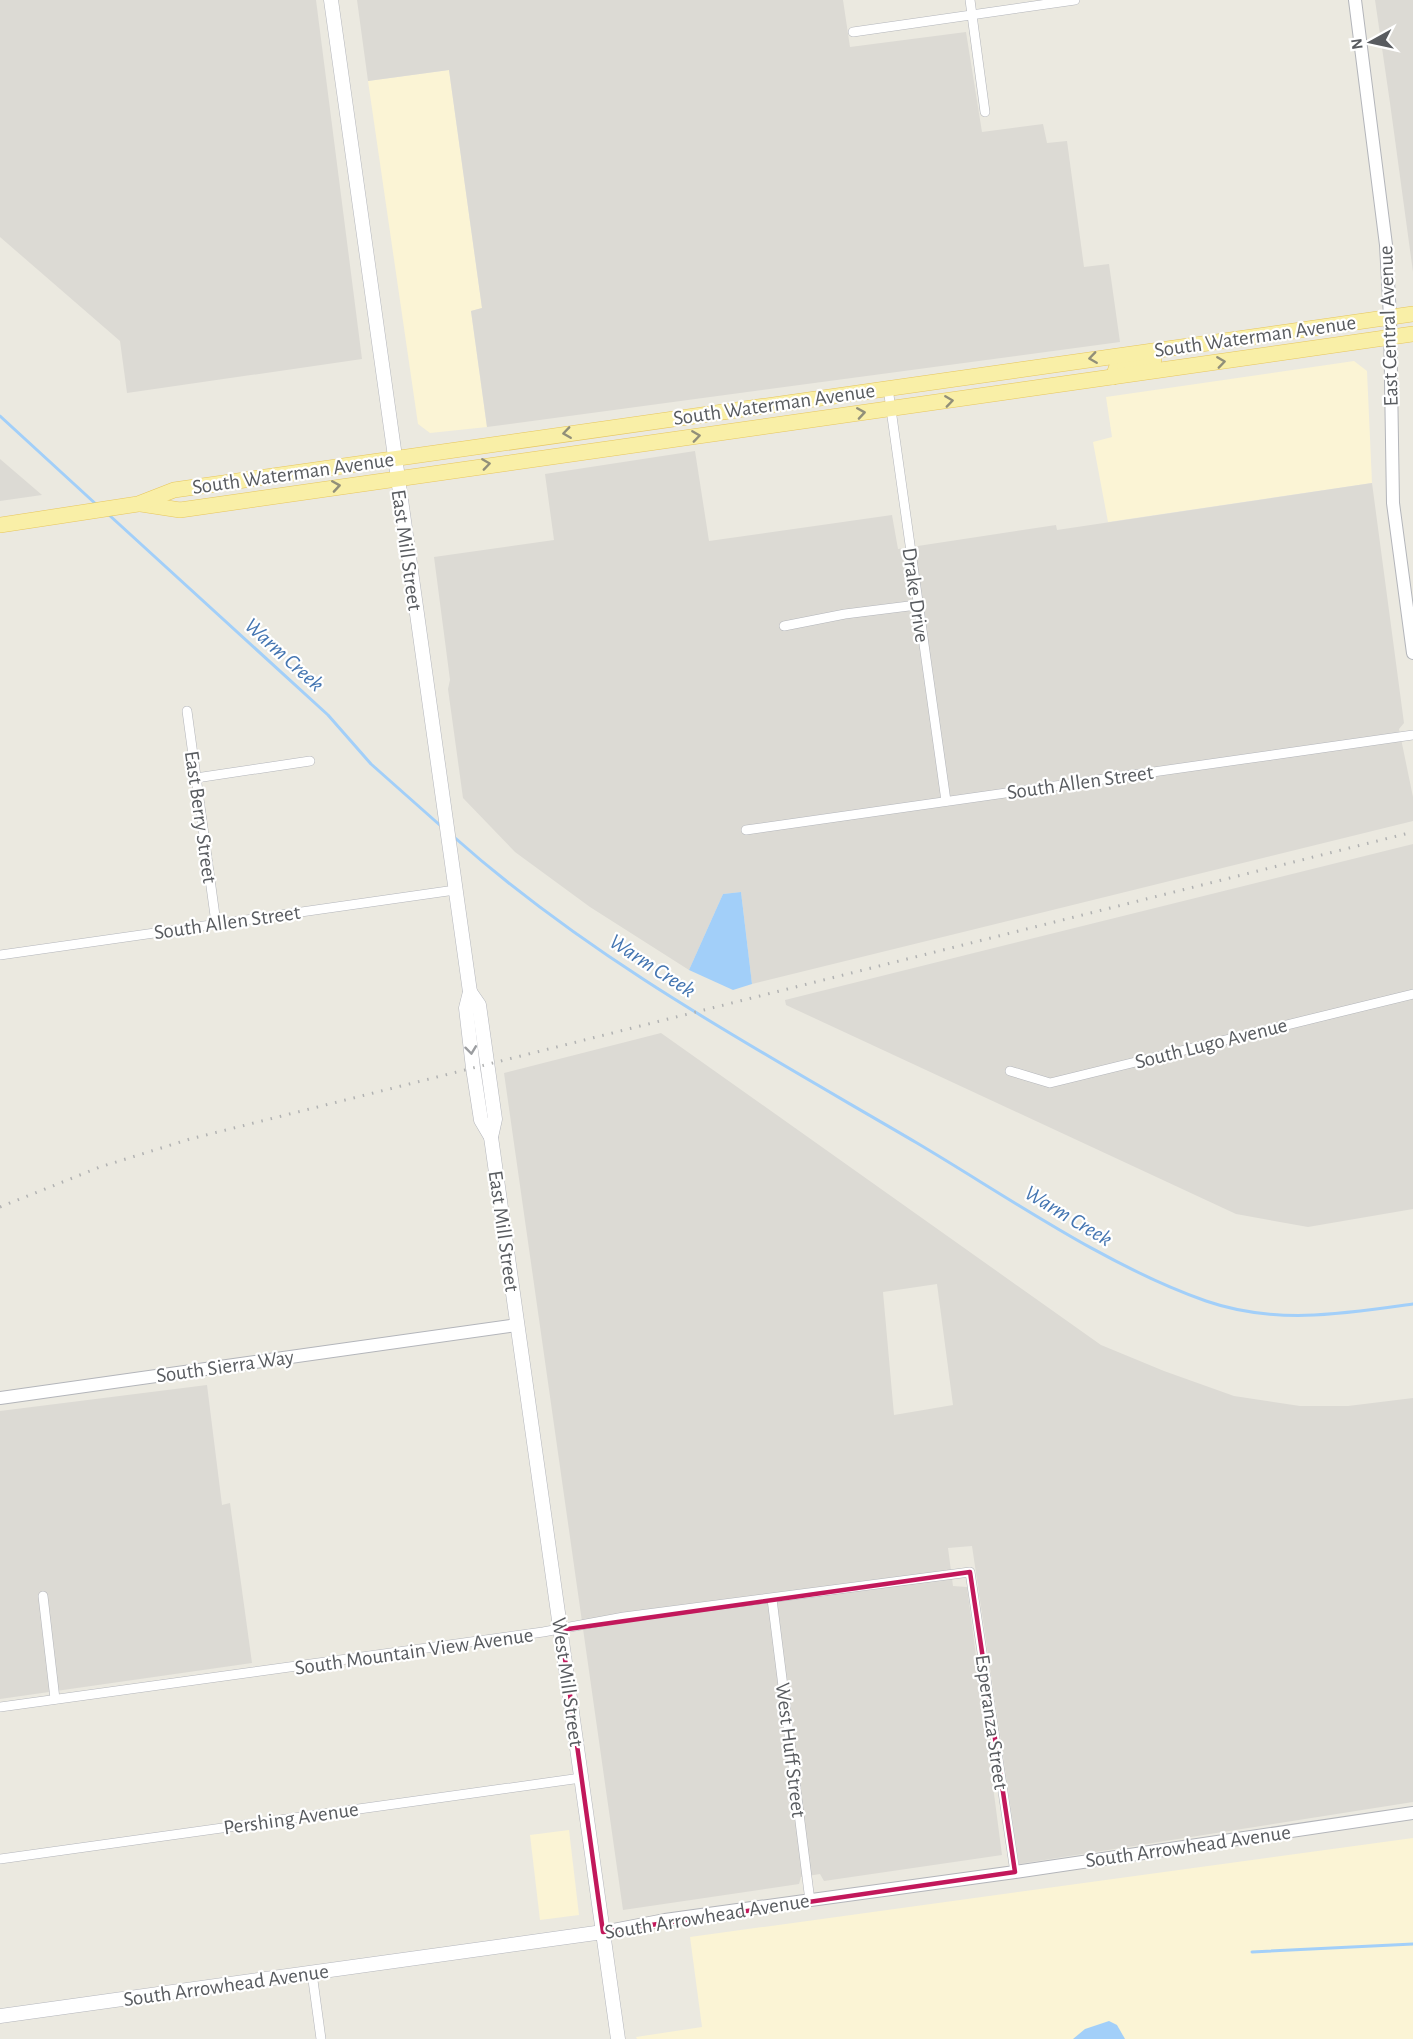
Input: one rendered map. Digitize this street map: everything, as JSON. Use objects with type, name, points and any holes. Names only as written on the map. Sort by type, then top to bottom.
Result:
[{"type":"main road","name":"East Mill Street","points":[[331,0],[470,992],[466,1008],[479,1110],[481,1120],[491,1137],[517,1325]]},
{"type":"main road","name":"South Waterman Avenue","points":[[0,525],[138,504],[174,490],[1413,314]]},
{"type":"main road","name":"South Waterman Avenue","points":[[138,504],[180,510],[397,477],[1413,334]]},
{"type":"main road","points":[[1113,377],[1117,366],[1149,361],[1193,344]]},
{"type":"main road","points":[[180,510],[183,499],[272,487],[288,473]]},
{"type":"main road","name":"West Mill Street","points":[[517,1325],[618,2039]]},
{"type":"main road","name":"South Arrowhead Avenue","points":[[0,2016],[603,1932]]},
{"type":"street","points":[[970,0],[985,112]]},
{"type":"street","points":[[853,32],[1075,0]]},
{"type":"street","name":"East Central Avenue","points":[[1355,0],[1385,235],[1390,317],[1393,503],[1411,624],[1413,653]]},
{"type":"street","name":"Drake Drive","points":[[888,388],[946,801]]},
{"type":"street","points":[[784,626],[845,614],[917,605]]},
{"type":"street","name":"East Berry Street","points":[[187,711],[216,923]]},
{"type":"street","name":"South Allen Street","points":[[746,830],[1413,735]]},
{"type":"street","points":[[196,777],[310,761]]},
{"type":"street","name":"South Allen Street","points":[[0,956],[455,890]]},
{"type":"street","name":"South Lugo Avenue","points":[[1010,1071],[1050,1083],[1413,994]]},
{"type":"street","name":"South Sierra Way","points":[[0,1398],[517,1325]]},
{"type":"street","name":"South Mountain View Avenue","points":[[0,1707],[246,1676],[561,1630],[624,1617],[970,1572]]},
{"type":"street","name":"Esperanza Street","points":[[970,1572],[1015,1872]]},
{"type":"street","points":[[43,1596],[55,1699]]},
{"type":"street","name":"West Huff Street","points":[[772,1599],[810,1901]]},
{"type":"street","name":"Pershing Avenue","points":[[0,1859],[581,1778]]},
{"type":"street","name":"South Arrowhead Avenue","points":[[603,1932],[665,1920],[1015,1872],[1413,1813]]},
{"type":"street","points":[[312,1973],[321,2039]]},
{"type":"highlighted area","points":[[970,1572],[1015,1872],[603,1932],[561,1630]]},
{"type":"shaded area","points":[[0,0],[316,0],[362,359],[127,393],[120,341],[0,237]]},
{"type":"shaded area","points":[[357,0],[843,0],[850,47],[966,32],[982,132],[1043,124],[1047,143],[1067,141],[1084,267],[1109,264],[1120,342],[487,427],[471,311],[482,308],[449,70],[368,81]]},
{"type":"shaded area","points":[[1375,0],[1413,0],[1413,272],[1390,103]]},
{"type":"shaded area","points":[[449,70],[482,308],[471,311],[487,427],[430,433],[418,424],[368,81]]},
{"type":"shaded area","points":[[1354,361],[1367,371],[1372,483],[1108,522],[1093,442],[1112,437],[1106,397]]},
{"type":"shaded area","points":[[695,451],[709,541],[892,515],[898,549],[1056,525],[1057,530],[1372,483],[1404,723],[1399,729],[1413,797],[1413,821],[752,984],[741,892],[723,894],[689,970],[590,907],[515,852],[463,798],[448,689],[450,680],[434,557],[554,540],[545,474]]},
{"type":"shaded area","points":[[0,459],[42,495],[0,501]]},
{"type":"shaded area","points":[[1413,844],[1413,1209],[1308,1227],[1236,1214],[786,1005],[785,1000]]},
{"type":"shaded area","points":[[661,1033],[1101,1345],[1234,1396],[1300,1406],[1348,1406],[1413,1398],[1413,1802],[1019,1864],[972,1546],[948,1548],[953,1586],[967,1587],[1002,1855],[824,1881],[820,1874],[801,1877],[799,1884],[623,1910],[504,1073]],"holes":[[[937,1284],[953,1405],[894,1415],[883,1292]]]},
{"type":"shaded area","points":[[207,1385],[222,1505],[230,1503],[252,1663],[0,1699],[0,1411]]},
{"type":"shaded area","points":[[569,1830],[579,1915],[540,1920],[530,1835]]},
{"type":"shaded area","points":[[1413,1838],[1413,2039],[637,2039],[636,2037],[702,2027],[690,1937]]},
{"type":"water","points":[[741,892],[752,984],[733,990],[689,970],[723,894]]},
{"type":"water","points":[[1109,2021],[1117,2025],[1125,2039],[1073,2039],[1085,2029]]},
{"type":"waterway","name":"Warm Creek","points":[[0,416],[98,506]]},
{"type":"waterway","name":"Warm Creek","points":[[108,514],[328,715],[371,764],[442,827]]},
{"type":"waterway","name":"Warm Creek","points":[[454,837],[507,882],[619,964],[737,1038],[917,1143],[1058,1229],[1131,1269],[1206,1301],[1258,1313],[1335,1314],[1413,1304]]},
{"type":"waterway","points":[[1252,1952],[1413,1944]]},
{"type":"railway","points":[[0,1207],[100,1167],[190,1139],[1413,832]]}]
